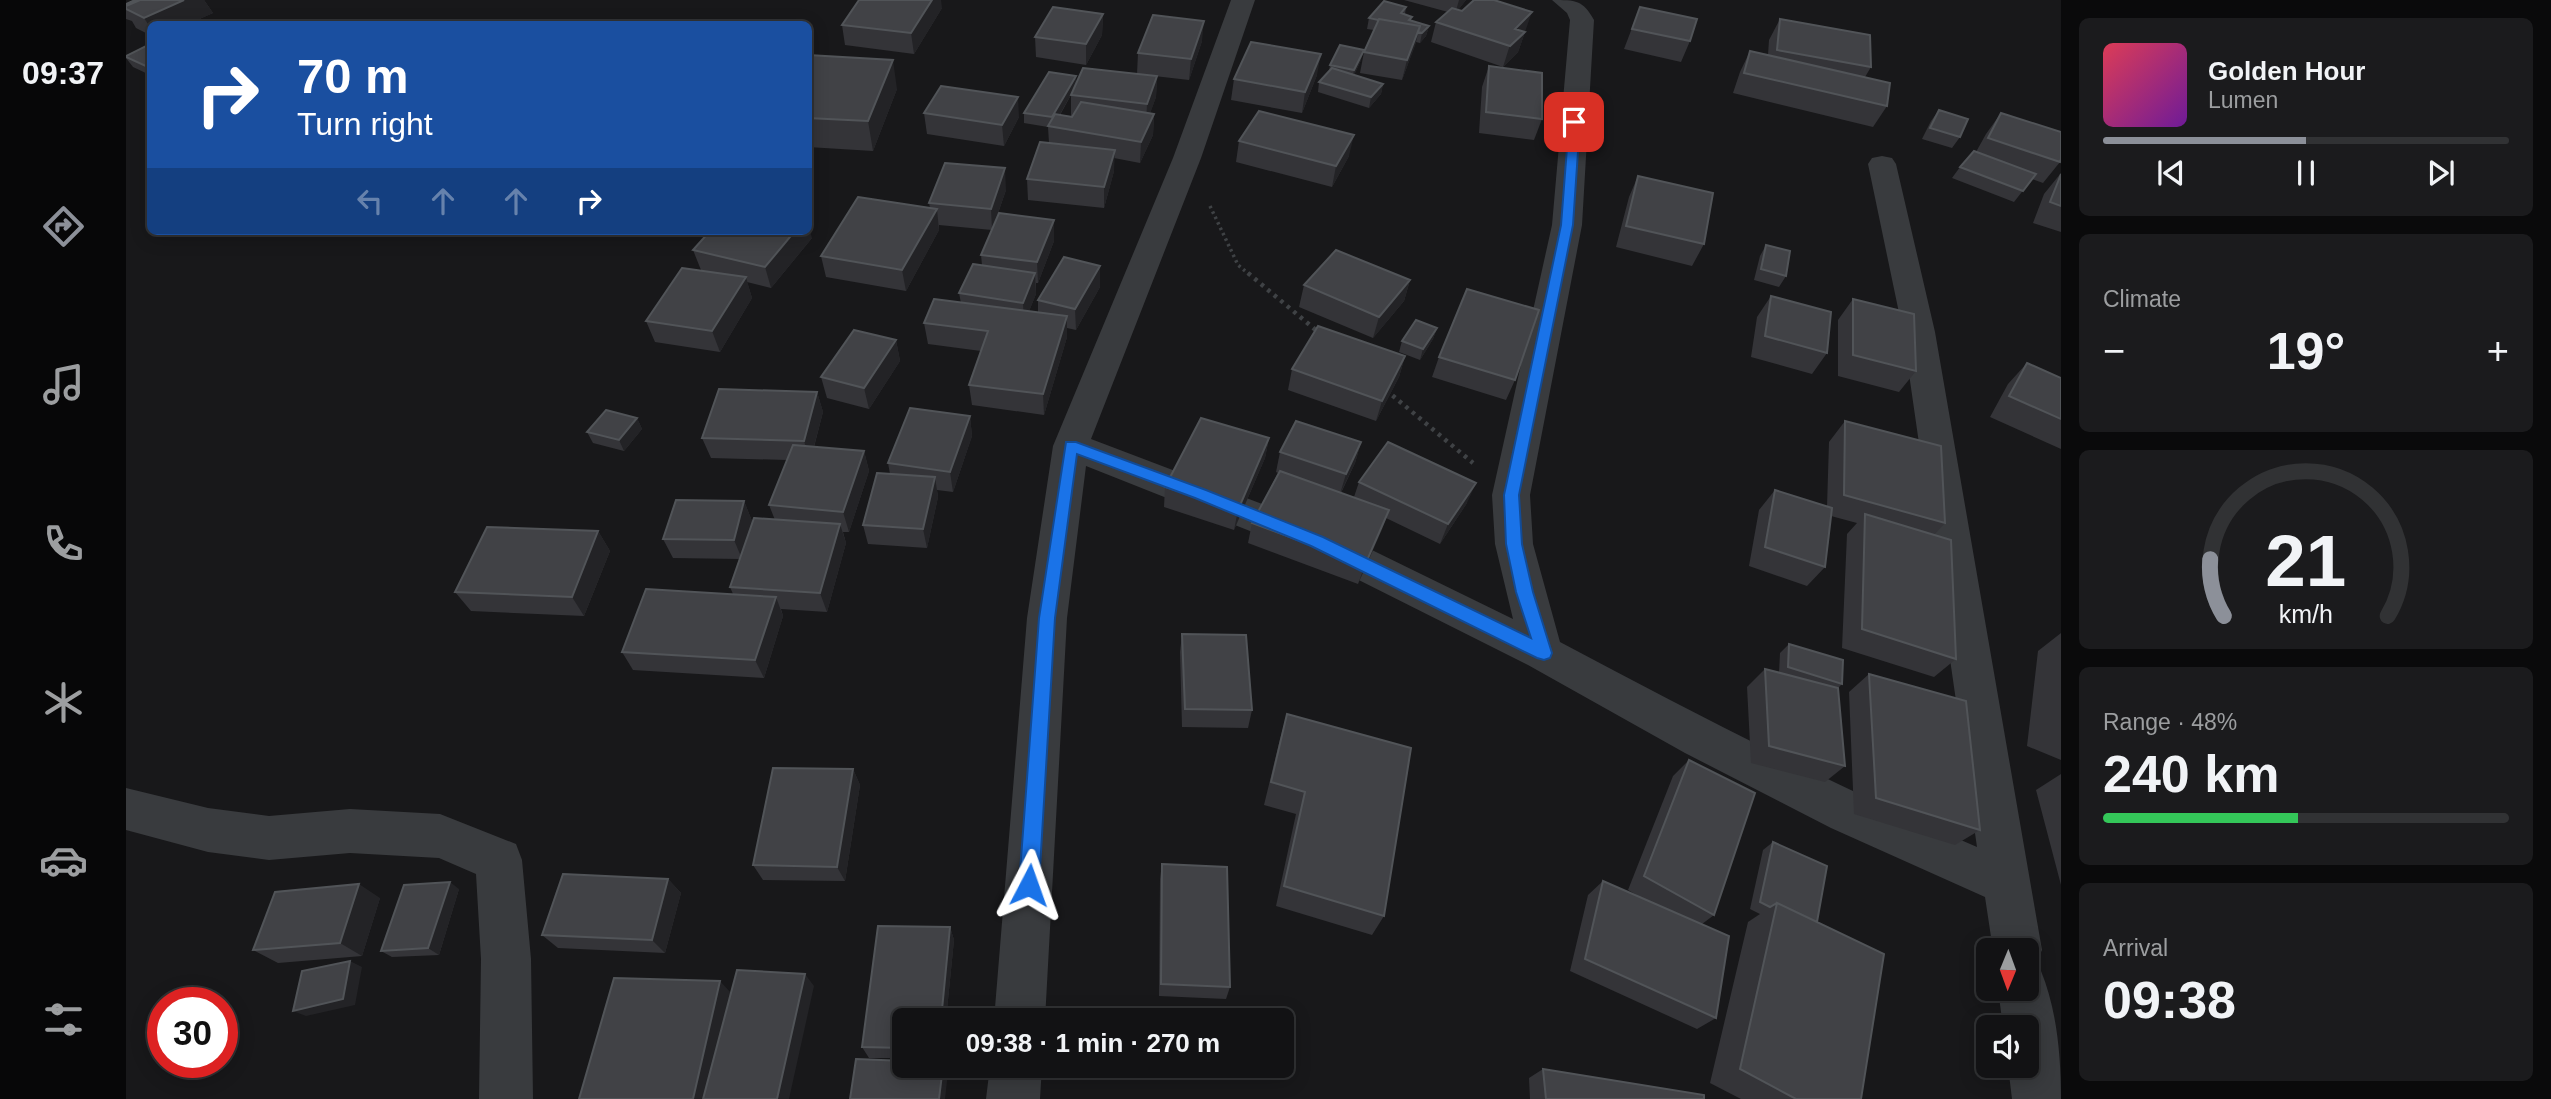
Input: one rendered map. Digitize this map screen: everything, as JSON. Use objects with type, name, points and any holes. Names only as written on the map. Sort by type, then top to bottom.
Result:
[{"type":"street","points":[[1020,1008],[1047,618],[1071,446],[1188,158],[1243,0]]},
{"type":"street","points":[[1544,653],[1525,592],[1514,544],[1511,495],[1567,225],[1582,20],[1577,9],[1564,0]]},
{"type":"street","points":[[1882,164],[1919,332],[2015,938]]},
{"type":"street","points":[[1071,446],[1317,541],[1544,653],[1700,739],[1847,813],[2007,883]]},
{"type":"street","points":[[126,809],[146,817],[208,830],[269,838],[350,831],[440,836],[499,860],[506,959],[506,1099]]},
{"type":"street","points":[[2025,1001],[2039,1099]]},
{"type":"street","points":[[1013,1099],[1015,1078]]},
{"type":"path","points":[[1188,158],[1238,265],[1322,336]]},
{"type":"path","points":[[1385,389],[1511,495]]},
{"type":"building","points":[[140,0],[184,0],[144,18],[126,9],[126,6]]},
{"type":"building","points":[[859,0],[932,0],[911,33],[842,25]]},
{"type":"building","points":[[1474,0],[1494,0],[1532,12],[1515,29],[1525,32],[1510,46],[1436,22],[1452,8],[1462,11]]},
{"type":"building","points":[[1384,1],[1406,7],[1401,13],[1412,17],[1409,20],[1429,26],[1422,33],[1418,32],[1420,26],[1369,18]]},
{"type":"building","points":[[1053,7],[1103,14],[1086,44],[1035,37]]},
{"type":"building","points":[[1640,7],[1697,19],[1690,41],[1632,29]]},
{"type":"building","points":[[1153,15],[1204,21],[1191,59],[1138,53]]},
{"type":"building","points":[[1379,19],[1420,26],[1407,60],[1364,52]]},
{"type":"building","points":[[1780,19],[1870,35],[1871,67],[1777,50]]},
{"type":"building","points":[[1251,42],[1321,54],[1305,92],[1234,79]]},
{"type":"building","points":[[1340,45],[1364,50],[1354,70],[1330,65]]},
{"type":"building","points":[[147,46],[147,67],[126,57]]},
{"type":"building","points":[[1750,51],[1890,83],[1887,106],[1744,73]]},
{"type":"building","points":[[812,55],[893,60],[868,121],[812,118]]},
{"type":"building","points":[[1489,66],[1542,73],[1542,119],[1486,112]]},
{"type":"building","points":[[1083,68],[1157,76],[1147,104],[1071,95]]},
{"type":"building","points":[[1332,68],[1383,84],[1371,97],[1319,82]]},
{"type":"building","points":[[1049,72],[1076,76],[1052,117],[1024,113]]},
{"type":"building","points":[[941,86],[1018,97],[1002,125],[924,113]]},
{"type":"building","points":[[1081,102],[1154,114],[1141,142],[1048,126],[1055,114],[1072,117]]},
{"type":"building","points":[[1939,110],[1968,119],[1960,137],[1930,128]]},
{"type":"building","points":[[1259,111],[1354,135],[1336,166],[1239,141]]},
{"type":"building","points":[[2001,113],[2061,132],[2060,162],[1988,138]]},
{"type":"building","points":[[1040,142],[1115,150],[1104,187],[1027,179]]},
{"type":"building","points":[[1974,151],[2036,174],[2023,191],[1960,167]]},
{"type":"building","points":[[945,163],[1005,168],[991,209],[929,203]]},
{"type":"building","points":[[2061,174],[2061,206],[2050,202]]},
{"type":"building","points":[[1638,176],[1713,193],[1704,244],[1626,226]]},
{"type":"building","points":[[858,197],[937,209],[902,270],[821,256]]},
{"type":"building","points":[[999,213],[1054,220],[1037,262],[981,255]]},
{"type":"building","points":[[706,235],[792,235],[765,267],[693,250]]},
{"type":"building","points":[[1766,245],[1790,251],[1786,276],[1761,269]]},
{"type":"building","points":[[1336,250],[1410,280],[1379,317],[1304,285]]},
{"type":"building","points":[[1064,257],[1100,266],[1075,309],[1038,300]]},
{"type":"building","points":[[973,264],[1035,273],[1023,303],[959,293]]},
{"type":"building","points":[[682,268],[746,277],[712,331],[646,321]]},
{"type":"building","points":[[1467,289],[1539,310],[1515,380],[1439,357]]},
{"type":"building","points":[[1771,296],[1831,312],[1827,353],[1765,336]]},
{"type":"building","points":[[934,299],[1067,316],[1043,394],[969,385],[988,331],[924,323]]},
{"type":"building","points":[[1853,299],[1914,314],[1916,371],[1853,355]]},
{"type":"building","points":[[1416,320],[1437,328],[1423,349],[1402,341]]},
{"type":"building","points":[[1318,326],[1405,356],[1382,401],[1292,369]]},
{"type":"building","points":[[854,330],[896,340],[864,388],[821,377]]},
{"type":"building","points":[[2027,363],[2061,378],[2061,419],[2009,396]]},
{"type":"building","points":[[719,389],[817,392],[804,441],[702,438]]},
{"type":"building","points":[[910,408],[970,416],[950,472],[888,463]]},
{"type":"building","points":[[606,410],[637,418],[619,440],[587,432]]},
{"type":"building","points":[[1201,418],[1269,438],[1238,510],[1165,487]]},
{"type":"building","points":[[1296,421],[1361,442],[1346,474],[1280,452]]},
{"type":"building","points":[[1845,421],[1941,446],[1945,523],[1844,495]]},
{"type":"building","points":[[1388,442],[1476,483],[1448,524],[1359,482]]},
{"type":"building","points":[[793,445],[864,451],[843,512],[769,505]]},
{"type":"building","points":[[1280,471],[1389,510],[1365,565],[1252,523]]},
{"type":"building","points":[[877,473],[935,477],[923,529],[863,525]]},
{"type":"building","points":[[1775,490],[1832,508],[1825,567],[1765,547]]},
{"type":"building","points":[[676,500],[744,501],[734,540],[663,539]]},
{"type":"building","points":[[1865,514],[1951,540],[1956,659],[1862,629]]},
{"type":"building","points":[[754,518],[840,524],[820,593],[730,587]]},
{"type":"building","points":[[487,527],[598,531],[572,597],[455,592]]},
{"type":"building","points":[[646,589],[776,597],[755,660],[622,652]]},
{"type":"building","points":[[1182,634],[1246,635],[1252,710],[1185,709]]},
{"type":"building","points":[[1789,644],[1843,660],[1842,684],[1788,667]]},
{"type":"building","points":[[1765,669],[1838,688],[1845,766],[1769,746]]},
{"type":"building","points":[[1869,674],[1966,701],[1980,830],[1876,798]]},
{"type":"building","points":[[1287,714],[1411,748],[1384,916],[1284,886],[1305,792],[1271,782]]},
{"type":"building","points":[[1689,760],[1755,793],[1714,915],[1644,876]]},
{"type":"building","points":[[773,768],[853,769],[837,867],[753,865]]},
{"type":"building","points":[[1773,842],[1827,866],[1817,922],[1777,903],[1770,907],[1760,902]]},
{"type":"building","points":[[1162,864],[1227,867],[1230,987],[1161,984]]},
{"type":"building","points":[[563,874],[668,879],[652,940],[542,935]]},
{"type":"building","points":[[1603,881],[1729,936],[1716,1018],[1585,959]]},
{"type":"building","points":[[450,882],[428,948],[381,951],[404,885]]},
{"type":"building","points":[[359,884],[340,943],[253,950],[275,892]]},
{"type":"building","points":[[1777,903],[1884,954],[1861,1099],[1796,1099],[1740,1069]]},
{"type":"building","points":[[878,926],[950,927],[942,1008],[892,1008],[892,1048],[862,1047]]},
{"type":"building","points":[[350,961],[343,999],[293,1011],[302,971]]},
{"type":"building","points":[[737,970],[805,974],[777,1099],[703,1099]]},
{"type":"building","points":[[614,978],[720,981],[693,1099],[579,1099]]},
{"type":"building","points":[[856,1059],[892,1060],[892,1078],[942,1078],[939,1099],[850,1099]]},
{"type":"building","points":[[1543,1069],[1704,1095],[1704,1099],[1546,1099]]},
{"type":"route","points":[[1029,885],[1047,618],[1071,446],[1317,541],[1544,653],[1525,592],[1514,544],[1511,495],[1567,225],[1574,122]]}]
